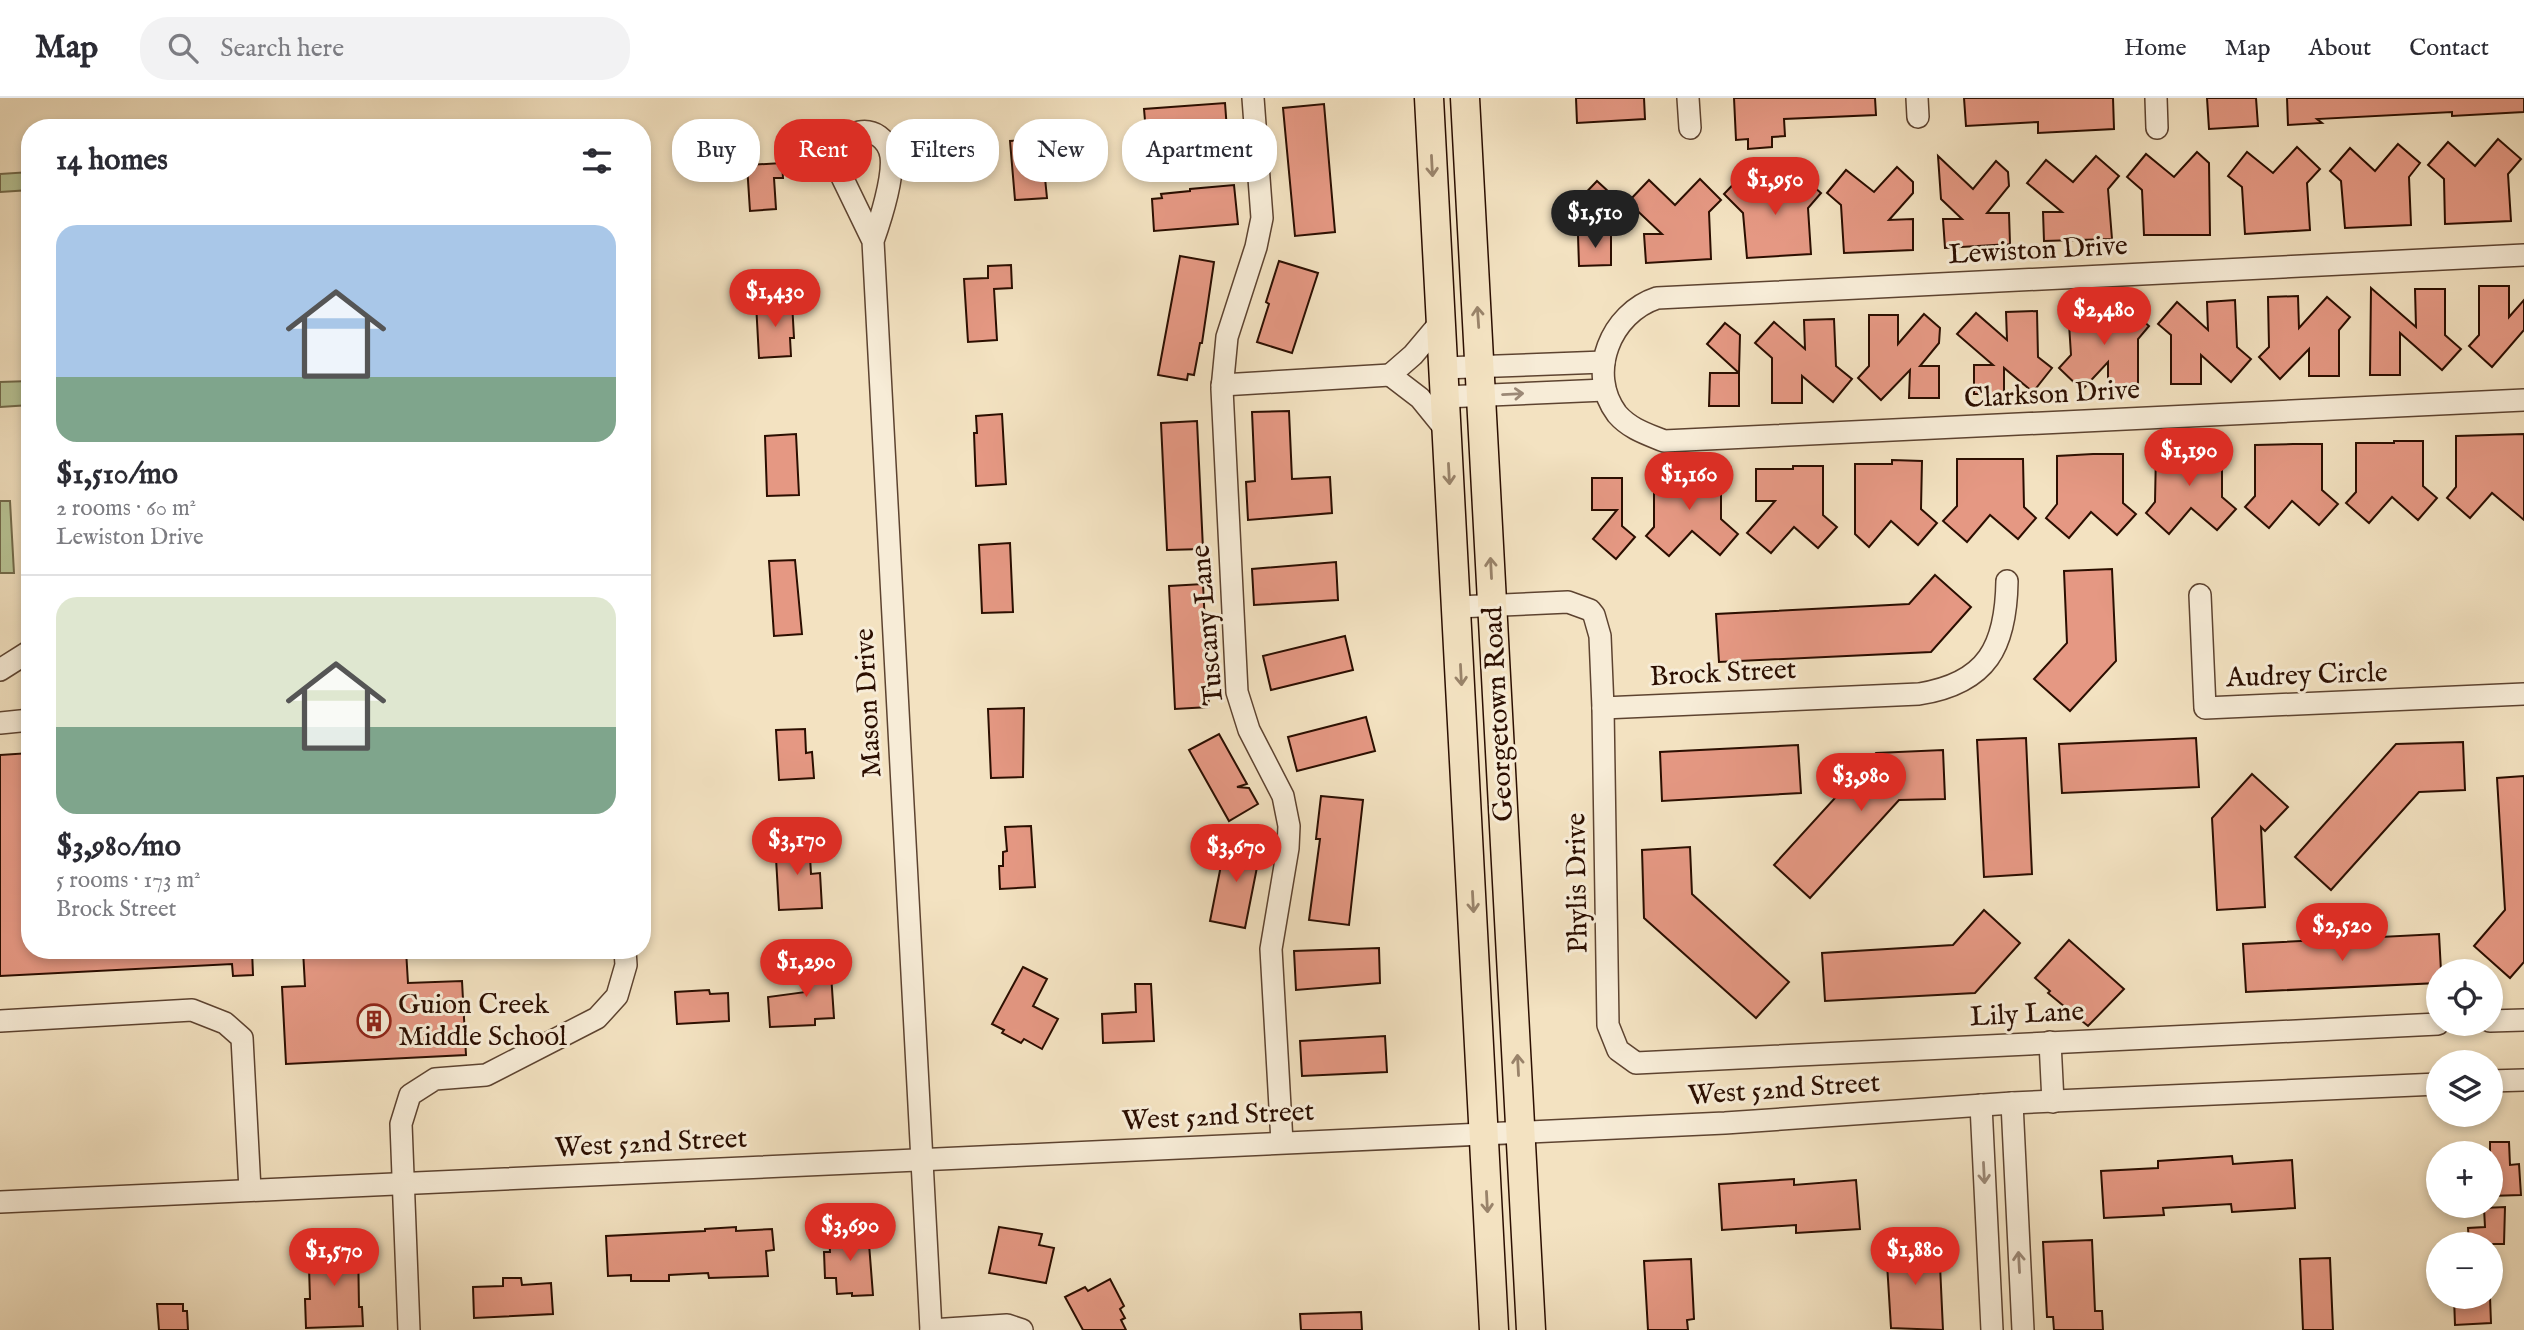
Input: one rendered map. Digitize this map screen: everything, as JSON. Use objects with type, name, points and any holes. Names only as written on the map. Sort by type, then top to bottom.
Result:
[{"type":"main road","name":"Georgetown Road","points":[[1429,98],[1494,1330]]},
{"type":"main road","name":"Georgetown Road","points":[[1465,98],[1531,1330]]},
{"type":"street","name":"Tuscany Lane","points":[[1253,98],[1263,201],[1262,218],[1227,337],[1222,385],[1237,692],[1249,730],[1283,796],[1289,826],[1288,848],[1271,949],[1282,1143]]},
{"type":"street","points":[[1688,98],[1690,128]]},
{"type":"street","points":[[2156,98],[2157,128]]},
{"type":"street","name":"Mason Drive","points":[[873,241],[930,1330]]},
{"type":"street","name":"Lewiston Drive","points":[[1604,376],[1611,339],[1638,306],[1657,298],[2524,256]]},
{"type":"street","points":[[1390,376],[1413,355],[1440,323]]},
{"type":"street","points":[[1443,368],[1481,366],[1604,376]]},
{"type":"street","points":[[1222,385],[1390,376],[1420,398],[1446,430]]},
{"type":"street","points":[[1444,397],[1482,396],[1604,376]]},
{"type":"street","name":"Clarkson Drive","points":[[1604,376],[1618,414],[1639,432],[1664,441],[2524,400]]},
{"type":"street","name":"Brock Street","points":[[1603,708],[1919,694],[1956,686],[1978,670],[2000,638],[2006,613],[2007,581]]},
{"type":"street","name":"Audrey Circle","points":[[2200,595],[2205,708],[2524,694]]},
{"type":"street","points":[[1457,607],[1568,602],[1590,610],[1600,636],[1603,708]]},
{"type":"street","points":[[0,670],[21,656]]},
{"type":"street","name":"Phylis Drive","points":[[1603,708],[1608,1025],[1615,1045],[1622,1054]]},
{"type":"street","points":[[0,723],[21,721]]},
{"type":"street","points":[[409,1330],[401,1124],[411,1095],[435,1079],[486,1075],[597,1018],[617,996],[625,959]]},
{"type":"street","points":[[0,1021],[192,1010],[225,1023],[242,1038],[250,1190]]},
{"type":"street","points":[[2503,1021],[2524,1020]]},
{"type":"street","name":"Lily Lane","points":[[1622,1054],[1636,1063],[2426,1025]]},
{"type":"street","points":[[2050,1041],[2053,1102]]},
{"type":"street","points":[[2503,1081],[2524,1080]]},
{"type":"street","name":"West 52nd Street","points":[[0,1202],[1521,1133],[1725,1123],[1981,1105],[2426,1085]]},
{"type":"street","points":[[2012,1104],[2023,1330]]},
{"type":"street","points":[[1981,1105],[1992,1330]]},
{"type":"street","points":[[930,1330],[1007,1325],[1022,1330]]},
{"type":"green space","points":[[21,173],[21,191],[0,192],[0,174]]},
{"type":"green space","points":[[21,381],[21,406],[0,407],[0,382]]},
{"type":"green space","points":[[0,501],[10,501],[14,573],[0,573]]},
{"type":"building","points":[[1576,98],[1644,98],[1645,119],[1577,123]]},
{"type":"building","points":[[1734,98],[1875,98],[1876,115],[1784,119],[1785,136],[1772,137],[1772,147],[1748,149],[1748,139],[1736,140]]},
{"type":"building","points":[[1964,98],[2113,98],[2114,129],[2038,133],[2038,122],[1966,126]]},
{"type":"building","points":[[2207,98],[2256,98],[2258,126],[2209,129]]},
{"type":"building","points":[[2287,98],[2524,98],[2524,112],[2452,116],[2452,112],[2317,119],[2322,123],[2288,125]]},
{"type":"building","points":[[1225,103],[1226,119],[1145,119],[1144,109]]},
{"type":"building","points":[[1324,104],[1335,232],[1295,236],[1283,108]]},
{"type":"building","points":[[2498,139],[2521,159],[2508,174],[2511,221],[2445,224],[2444,179],[2428,165],[2448,142],[2475,166]]},
{"type":"building","points":[[1010,141],[1013,141],[1013,176]]},
{"type":"building","points":[[2398,144],[2420,163],[2409,177],[2411,225],[2345,228],[2341,181],[2330,171],[2350,148],[2375,171]]},
{"type":"building","points":[[2297,147],[2320,169],[2307,183],[2310,230],[2245,234],[2242,187],[2228,176],[2247,152],[2273,173]]},
{"type":"building","points":[[2197,152],[2209,163],[2210,235],[2144,235],[2142,190],[2127,177],[2146,154],[2174,177]]},
{"type":"building","points":[[1938,156],[1973,189],[1996,161],[2008,172],[2009,186],[1987,213],[2009,213],[2010,244],[1945,248],[1943,219],[1962,219],[1941,199]]},
{"type":"building","points":[[2096,156],[2119,176],[2108,189],[2112,239],[2044,241],[2043,212],[2062,212],[2027,183],[2046,160],[2073,182]]},
{"type":"building","points":[[774,163],[776,209],[750,211],[748,182],[760,182],[760,164]]},
{"type":"building","points":[[1897,167],[1913,182],[1913,193],[1889,220],[1913,219],[1913,250],[1844,253],[1841,205],[1827,193],[1846,170],[1874,192]]},
{"type":"building","points":[[1745,172],[1772,200],[1797,172],[1821,193],[1808,208],[1811,254],[1747,258],[1743,213],[1724,194]]},
{"type":"building","points":[[1700,179],[1721,200],[1709,212],[1711,259],[1646,263],[1644,234],[1662,234],[1628,202],[1649,180],[1675,205]]},
{"type":"building","points":[[1597,181],[1610,193],[1610,213],[1600,224],[1577,202]]},
{"type":"building","points":[[1013,182],[1045,182],[1047,198],[1015,200]]},
{"type":"building","points":[[1234,185],[1238,224],[1154,231],[1152,199],[1162,198],[1161,194],[1190,189]]},
{"type":"building","points":[[1578,235],[1611,235],[1611,265],[1579,266]]},
{"type":"building","points":[[1180,256],[1214,262],[1202,343],[1194,375],[1188,374],[1187,380],[1158,375]]},
{"type":"building","points":[[1279,261],[1318,273],[1292,353],[1257,342]]},
{"type":"building","points":[[1011,265],[1012,288],[994,289],[997,340],[968,342],[964,279],[988,278],[988,266]]},
{"type":"building","points":[[2479,286],[2509,286],[2509,317],[2524,300],[2524,330],[2492,367],[2469,346],[2479,335]]},
{"type":"building","points":[[2371,288],[2416,327],[2415,289],[2445,289],[2445,335],[2461,349],[2442,370],[2400,333],[2400,375],[2370,375]]},
{"type":"building","points":[[2298,296],[2299,328],[2327,297],[2350,317],[2339,330],[2339,376],[2309,376],[2309,349],[2280,379],[2259,357],[2269,347],[2268,297]]},
{"type":"building","points":[[2235,300],[2237,347],[2251,359],[2231,382],[2201,355],[2201,384],[2171,384],[2171,335],[2158,324],[2177,302],[2208,330],[2207,302]]},
{"type":"building","points":[[792,302],[794,338],[790,338],[791,356],[759,358],[756,303]]},
{"type":"building","points":[[2099,306],[2101,335],[2126,306],[2149,326],[2138,339],[2138,387],[2108,387],[2108,362],[2082,390],[2059,368],[2071,355],[2068,308]]},
{"type":"building","points":[[2037,311],[2038,357],[2052,368],[2033,392],[2004,368],[2004,394],[1974,394],[1974,365],[1993,365],[1957,334],[1976,313],[2007,340],[2006,312]]},
{"type":"building","points":[[1924,314],[1940,328],[1939,343],[1920,366],[1939,366],[1939,398],[1909,398],[1910,370],[1881,400],[1858,378],[1869,366],[1869,315],[1898,315],[1898,344]]},
{"type":"building","points":[[1834,319],[1836,366],[1852,379],[1833,402],[1802,376],[1802,403],[1772,403],[1772,358],[1755,343],[1774,322],[1805,349],[1804,320]]},
{"type":"building","points":[[1725,323],[1740,335],[1739,373],[1707,344]]},
{"type":"building","points":[[1710,373],[1739,373],[1739,406],[1709,406]]},
{"type":"building","points":[[1289,411],[1292,479],[1330,477],[1332,513],[1248,520],[1246,482],[1255,481],[1252,412]]},
{"type":"building","points":[[1002,414],[1006,484],[976,486],[976,416]]},
{"type":"building","points":[[1197,421],[1203,549],[1167,550],[1161,423]]},
{"type":"building","points":[[796,434],[799,495],[767,496],[765,436]]},
{"type":"building","points":[[2524,434],[2524,520],[2492,493],[2470,518],[2447,498],[2456,487],[2456,436]]},
{"type":"building","points":[[2423,441],[2423,486],[2437,498],[2418,520],[2392,497],[2369,523],[2346,503],[2356,492],[2356,443]]},
{"type":"building","points":[[2322,444],[2322,490],[2338,504],[2319,525],[2292,501],[2269,528],[2245,507],[2255,496],[2255,445]]},
{"type":"building","points":[[2222,450],[2222,497],[2236,509],[2217,530],[2191,508],[2169,534],[2146,513],[2155,502],[2156,452]]},
{"type":"building","points":[[2123,454],[2123,503],[2136,514],[2117,535],[2091,512],[2069,538],[2046,518],[2057,504],[2057,456]]},
{"type":"building","points":[[1957,459],[2023,459],[2024,507],[2036,518],[2018,539],[1990,515],[1967,542],[1943,521],[1957,506]]},
{"type":"building","points":[[1892,460],[1922,461],[1921,509],[1937,523],[1918,545],[1891,521],[1869,547],[1855,534],[1855,464],[1892,464]]},
{"type":"building","points":[[1793,466],[1823,466],[1823,515],[1837,527],[1818,548],[1794,527],[1771,553],[1747,533],[1775,501],[1756,501],[1756,469],[1793,469]]},
{"type":"building","points":[[1692,473],[1721,473],[1721,519],[1738,534],[1720,555],[1692,531],[1669,556],[1646,536],[1654,527],[1654,476],[1692,476]]},
{"type":"building","points":[[1592,478],[1622,478],[1622,526],[1635,537],[1616,559],[1593,539],[1617,510],[1592,510]]},
{"type":"building","points":[[1010,543],[1013,612],[982,613],[979,545]]},
{"type":"building","points":[[795,560],[802,634],[774,636],[769,561]]},
{"type":"building","points":[[1336,562],[1338,600],[1254,605],[1252,569]]},
{"type":"building","points":[[2112,569],[2116,661],[2070,711],[2034,679],[2067,643],[2064,571]]},
{"type":"building","points":[[1935,575],[1971,607],[1931,652],[1719,662],[1716,614],[1909,604]]},
{"type":"building","points":[[1203,584],[1209,707],[1175,709],[1169,586]]},
{"type":"building","points":[[1345,636],[1353,670],[1271,690],[1263,656]]},
{"type":"building","points":[[1024,708],[1023,777],[991,778],[988,709]]},
{"type":"building","points":[[1366,717],[1375,751],[1297,771],[1288,737]]},
{"type":"building","points":[[805,729],[806,753],[812,752],[814,778],[779,780],[776,730]]},
{"type":"building","points":[[1219,734],[1247,784],[1237,787],[1249,788],[1258,804],[1229,821],[1189,750]]},
{"type":"building","points":[[2026,738],[2032,874],[1984,877],[1977,740]]},
{"type":"building","points":[[2196,738],[2199,787],[2062,793],[2059,744]]},
{"type":"building","points":[[2463,742],[2465,790],[2419,792],[2331,890],[2295,857],[2396,744]]},
{"type":"building","points":[[1798,745],[1801,793],[1662,801],[1660,752]]},
{"type":"building","points":[[1943,750],[1945,799],[1899,800],[1810,898],[1774,865],[1876,753]]},
{"type":"building","points":[[21,754],[21,959],[252,959],[253,975],[233,976],[232,964],[0,976],[0,755]]},
{"type":"building","points":[[2252,774],[2288,807],[2265,831],[2261,827],[2265,907],[2217,910],[2212,818]]},
{"type":"building","points":[[2524,776],[2524,962],[2510,978],[2503,972],[2503,959],[2489,959],[2474,946],[2505,910],[2497,778]]},
{"type":"building","points":[[1321,796],[1363,800],[1349,925],[1309,920],[1320,839],[1316,839]]},
{"type":"building","points":[[1031,826],[1035,887],[1000,889],[999,866],[1003,866],[1003,852],[1007,851],[1005,827]]},
{"type":"building","points":[[809,839],[811,874],[820,873],[822,908],[779,910],[775,841]]},
{"type":"building","points":[[1226,840],[1261,847],[1245,928],[1210,921]]},
{"type":"building","points":[[1690,847],[1692,894],[1789,982],[1756,1018],[1644,918],[1642,850]]},
{"type":"building","points":[[1984,910],[2020,943],[1975,993],[1825,1001],[1822,953],[1953,945]]},
{"type":"building","points":[[2439,934],[2440,959],[2426,959],[2426,984],[2246,992],[2243,944]]},
{"type":"building","points":[[2069,940],[2124,989],[2088,1026],[2048,993],[2050,991],[2035,978]]},
{"type":"building","points":[[1379,948],[1380,983],[1296,990],[1294,951]]},
{"type":"building","name":"Guion Creek Middle School","points":[[304,959],[407,959],[408,983],[462,981],[466,1055],[286,1064],[282,987],[305,986]]},
{"type":"building","points":[[830,959],[834,1018],[815,1019],[815,1025],[770,1027],[768,997],[806,992],[805,960]]},
{"type":"building","points":[[1023,967],[1047,979],[1033,1006],[1058,1019],[1042,1049],[1024,1039],[1021,1043],[992,1024]]},
{"type":"building","points":[[1135,984],[1151,984],[1154,1041],[1103,1043],[1102,1014],[1136,1012]]},
{"type":"building","points":[[709,990],[710,994],[728,993],[729,1021],[677,1024],[675,992]]},
{"type":"building","points":[[1385,1036],[1387,1072],[1302,1076],[1300,1041]]},
{"type":"building","points":[[2503,1142],[2509,1142],[2510,1165],[2519,1164],[2521,1195],[2503,1196]]},
{"type":"building","points":[[2232,1156],[2233,1164],[2292,1160],[2295,1208],[2232,1212],[2231,1204],[2163,1208],[2164,1215],[2104,1218],[2101,1171],[2158,1168],[2158,1161]]},
{"type":"building","points":[[1794,1179],[1794,1185],[1856,1180],[1860,1229],[1796,1233],[1796,1225],[1722,1230],[1719,1184]]},
{"type":"building","points":[[2503,1207],[2504,1244],[2503,1232],[2468,1232],[2468,1228],[2485,1227],[2485,1218],[2503,1218]]},
{"type":"building","points":[[736,1227],[736,1231],[772,1229],[774,1250],[766,1251],[768,1276],[709,1278],[708,1273],[669,1275],[669,1281],[631,1281],[631,1275],[608,1276],[606,1236]]},
{"type":"building","points":[[999,1227],[1042,1234],[1039,1245],[1054,1248],[1046,1283],[989,1273]]},
{"type":"building","points":[[868,1231],[873,1295],[837,1294],[836,1278],[825,1278],[824,1252],[830,1252],[829,1233]]},
{"type":"building","points":[[2092,1240],[2095,1311],[2102,1311],[2103,1330],[2054,1330],[2053,1317],[2047,1317],[2043,1242]]},
{"type":"building","points":[[358,1244],[359,1307],[362,1307],[363,1326],[306,1328],[305,1299],[310,1299],[309,1267],[315,1267],[314,1246]]},
{"type":"building","points":[[1939,1244],[1943,1330],[1891,1328],[1886,1247]]},
{"type":"building","points":[[2330,1258],[2333,1330],[2303,1330],[2300,1259]]},
{"type":"building","points":[[1691,1259],[1694,1319],[1687,1320],[1688,1330],[1648,1330],[1644,1261]]},
{"type":"building","points":[[503,1278],[521,1278],[522,1285],[551,1283],[553,1314],[474,1318],[473,1287],[503,1286]]},
{"type":"building","points":[[1110,1279],[1124,1306],[1120,1309],[1125,1318],[1121,1320],[1126,1330],[1083,1330],[1065,1297],[1085,1287],[1088,1291]]},
{"type":"building","points":[[157,1304],[183,1304],[183,1311],[187,1311],[188,1330],[159,1330]]},
{"type":"building","points":[[2454,1309],[2490,1309],[2491,1323],[2455,1325]]},
{"type":"building","points":[[1361,1312],[1362,1330],[1301,1330],[1300,1314]]},
{"type":"place","name":"Guion Creek Middle School","points":[[374,1021]]}]
